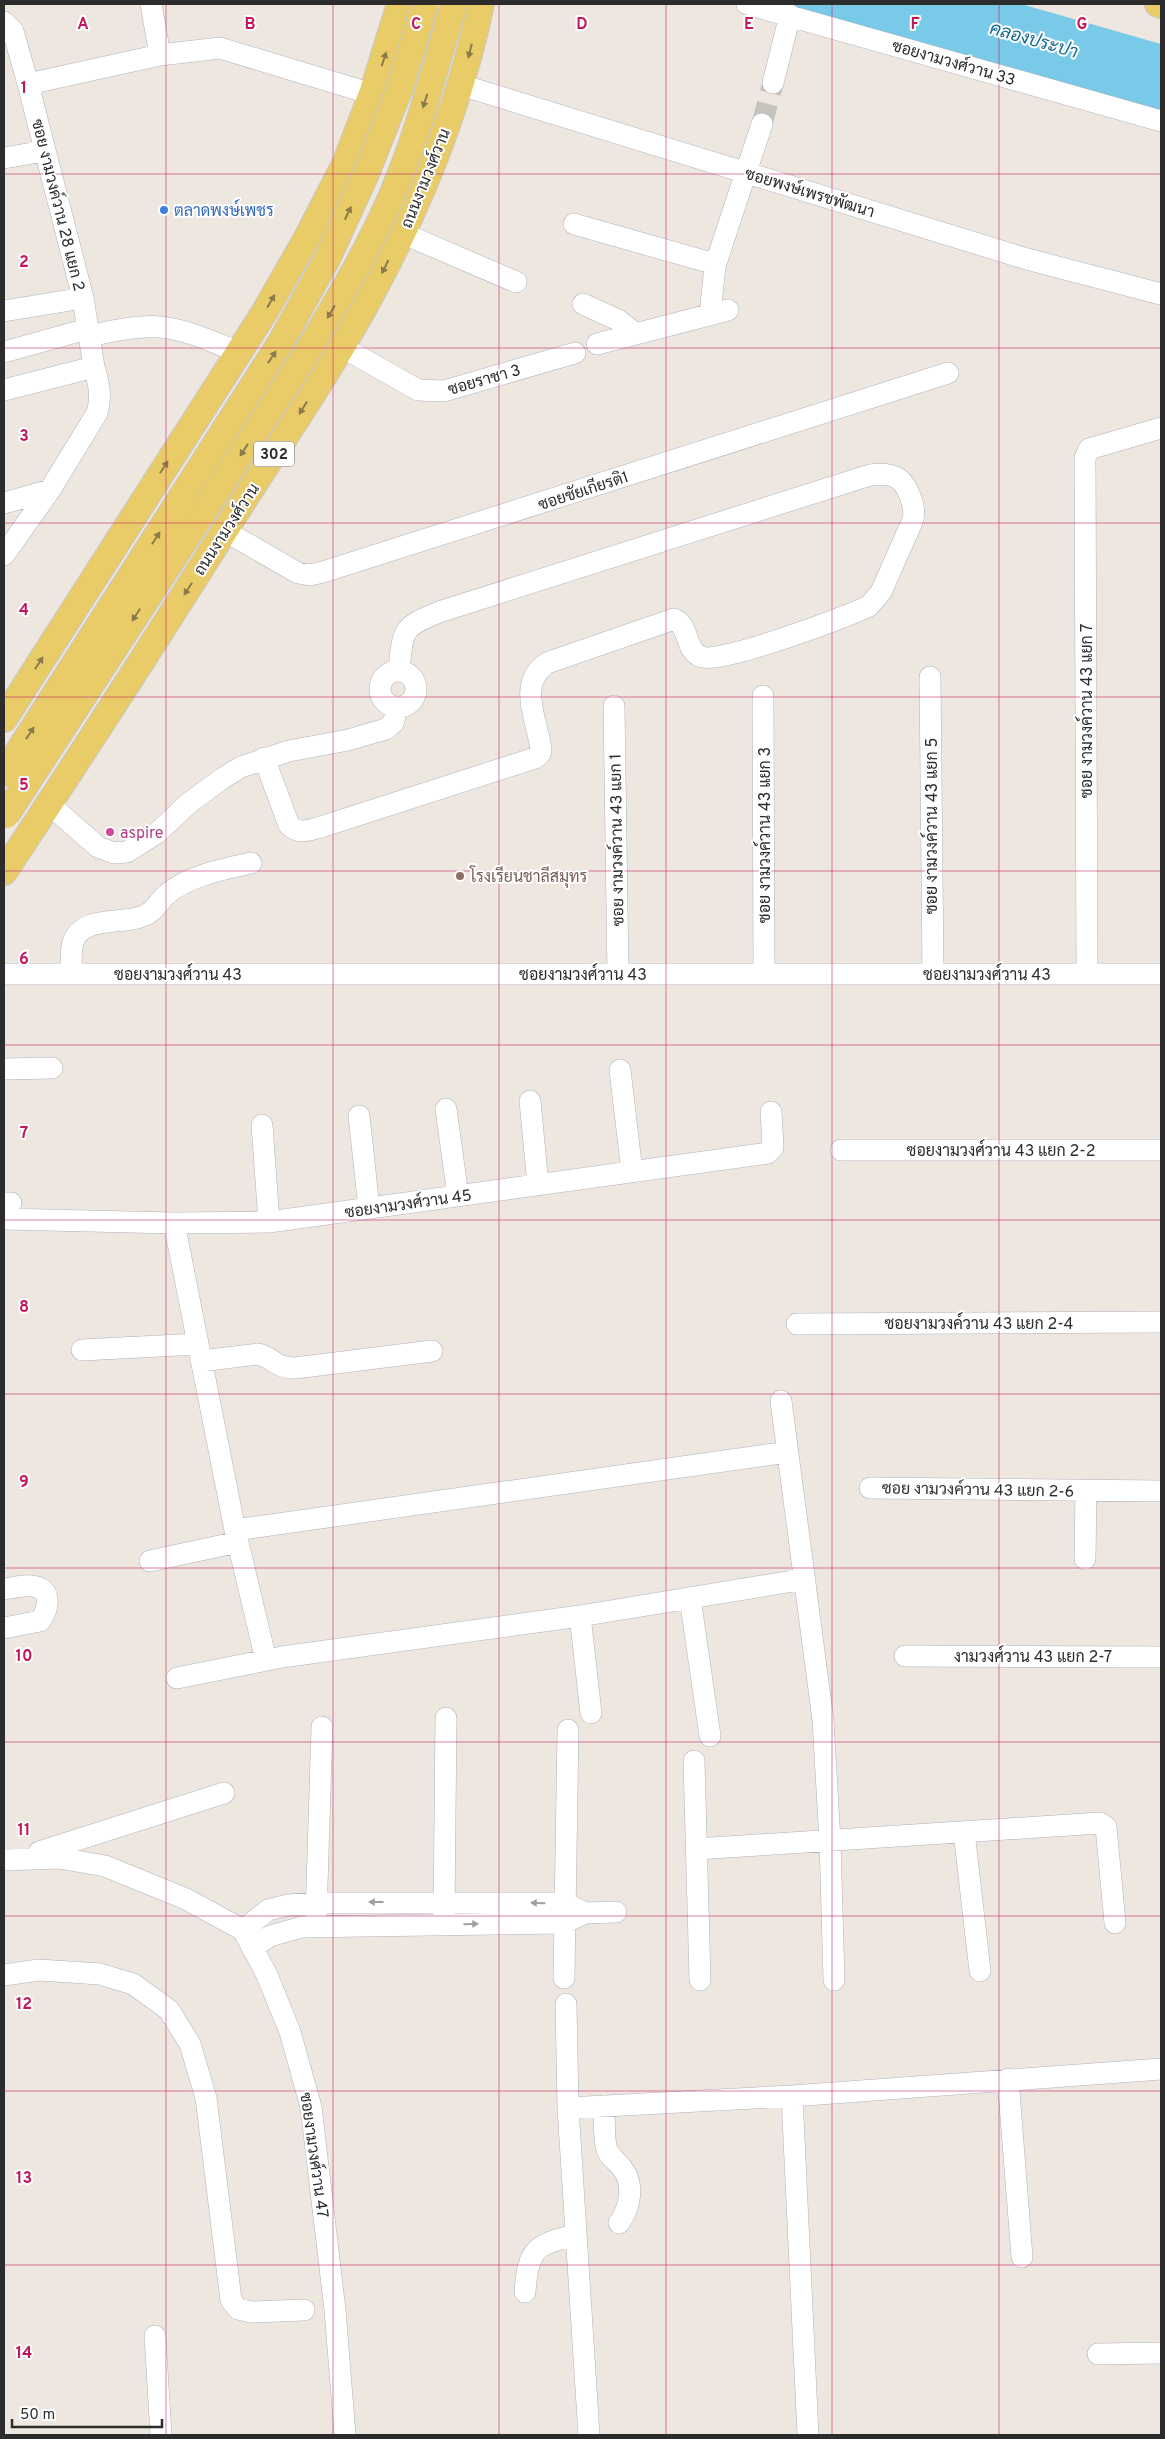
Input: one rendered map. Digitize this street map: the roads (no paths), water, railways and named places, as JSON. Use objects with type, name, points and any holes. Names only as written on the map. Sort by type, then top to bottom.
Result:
[{"type":"main road","points":[[6,712],[238,352],[308,236],[346,164],[372,94],[400,4]]},
{"type":"main road","points":[[4,774],[282,342],[327,259],[366,176],[400,88],[425,4]]},
{"type":"main road","name":"ถนนงามวงศ์วาน","points":[[5,816],[306,354],[352,277],[393,192],[426,96],[454,4]]},
{"type":"main road","name":"ถนนงามวงศ์วาน","points":[[4,872],[342,347],[402,233],[426,181],[461,85],[481,4]]},
{"type":"main road","points":[[346,164],[366,143],[387,141],[405,146],[414,153],[426,181]]},
{"type":"street","points":[[151,4],[160,55]]},
{"type":"street","name":"ซอยงามวงศ์วาน 33","points":[[747,4],[1161,121]]},
{"type":"street","points":[[773,83],[790,15]]},
{"type":"street","name":"ซอย งามวงค์วาน 28 แยก 2","points":[[4,22],[13,31],[28,84],[82,298],[101,402],[97,413],[50,490],[4,555]]},
{"type":"street","points":[[28,84],[160,55],[220,48],[372,94]]},
{"type":"street","name":"ซอยพงษ์เพรชพัฒนา","points":[[461,85],[1027,259],[1161,294]]},
{"type":"street","points":[[597,344],[719,313],[714,266],[762,124]]},
{"type":"street","points":[[4,158],[44,151]]},
{"type":"street","points":[[574,224],[708,262],[714,266]]},
{"type":"street","points":[[402,233],[516,282]]},
{"type":"street","points":[[4,311],[82,298]]},
{"type":"street","points":[[583,304],[618,320],[636,334]]},
{"type":"street","points":[[4,352],[88,332],[161,327],[198,335],[238,352]]},
{"type":"street","name":"ซอยราชา 3","points":[[342,347],[418,390],[430,391],[444,391],[575,352]]},
{"type":"street","points":[[4,390],[94,367]]},
{"type":"street","name":"ซอยชัยเกียรติ1","points":[[225,531],[298,573],[310,575],[948,373]]},
{"type":"street","name":"ซอย งามวงค์วาน 43 แยก 7","points":[[1087,974],[1084,462],[1089,449],[1161,428]]},
{"type":"street","points":[[49,804],[98,847],[114,853],[127,852],[157,833],[189,803],[241,767],[264,758],[386,729],[393,723],[398,707],[384,702],[379,690],[382,679],[387,674],[400,671],[403,636],[406,630],[413,624],[442,611],[870,475],[890,475],[904,483],[908,489],[914,517],[881,592],[869,606],[721,658],[699,656],[691,649],[682,624],[674,619],[547,663],[535,674],[530,689],[541,750],[535,758],[321,827],[301,831],[293,829],[289,825],[264,758]]},
{"type":"street","points":[[4,504],[50,490]]},
{"type":"street","name":"ซอย งามวงค์วาน 43 แยก 5","points":[[930,677],[933,974]]},
{"type":"street","name":"ซอย งามวงค์วาน 43 แยก 3","points":[[763,696],[764,974]]},
{"type":"street","name":"ซอย งามวงค์วาน 43 แยก 1","points":[[614,706],[618,974]]},
{"type":"street","points":[[72,974],[72,944],[76,936],[89,926],[137,918],[155,910],[166,895],[191,881],[215,871],[251,863]]},
{"type":"street","name":"ซอยงามวงศ์วาน 43","points":[[4,974],[1161,974]]},
{"type":"street","points":[[4,1069],[52,1068]]},
{"type":"street","points":[[620,1070],[632,1172]]},
{"type":"street","points":[[530,1101],[538,1185]]},
{"type":"street","points":[[446,1109],[458,1196]]},
{"type":"street","name":"ซอยงามวงศ์วาน 45","points":[[6,1208],[174,1223],[269,1222],[768,1153],[773,1147],[771,1112]]},
{"type":"street","points":[[358,1116],[369,1208]]},
{"type":"street","points":[[262,1126],[269,1222]]},
{"type":"street","name":"ซอยงามวงศ์วาน 43 แยก 2-2","points":[[842,1150],[1161,1150]]},
{"type":"street","points":[[174,1223],[237,1536],[266,1660]]},
{"type":"street","name":"ซอยงามวงค์วาน 43 แยก 2-4","points":[[797,1324],[1161,1322]]},
{"type":"street","points":[[82,1350],[258,1354],[265,1356],[282,1368],[432,1352]]},
{"type":"street","points":[[781,1401],[823,1720],[830,1841],[834,1980]]},
{"type":"street","points":[[150,1561],[237,1536],[788,1452]]},
{"type":"street","name":"ซอย งามวงค์วาน 43 แยก 2-6","points":[[870,1488],[1161,1491]]},
{"type":"street","name":"ซอย งามวงค์วาน 43 แยก 2-6","points":[[1085,1558],[1086,1491]]},
{"type":"street","points":[[177,1678],[266,1660],[580,1616],[805,1579]]},
{"type":"street","points":[[4,1589],[32,1586],[41,1588],[47,1596],[48,1604],[46,1613],[40,1621],[4,1628]]},
{"type":"street","points":[[690,1598],[710,1736]]},
{"type":"street","points":[[580,1616],[591,1713]]},
{"type":"street","name":"งามวงศ์วาน 43 แยก 2-7","points":[[905,1656],[1161,1656]]},
{"type":"street","points":[[444,1925],[446,1718]]},
{"type":"street","points":[[316,1927],[322,1727]]},
{"type":"street","points":[[564,1978],[568,1730]]},
{"type":"street","points":[[694,1761],[700,1980]]},
{"type":"street","points":[[12,1859],[224,1793]]},
{"type":"street","points":[[696,1849],[1103,1824],[1106,1827],[1116,1923]]},
{"type":"street","points":[[964,1832],[980,1971]]},
{"type":"street","points":[[12,1859],[59,1858],[105,1866],[186,1899],[247,1939],[286,1930],[316,1927],[444,1925],[564,1913]]},
{"type":"street","points":[[247,1939],[268,1910],[288,1905],[444,1902],[564,1913],[616,1912]]},
{"type":"street","name":"ซอยงามวงศ์วาน 47","points":[[247,1939],[267,1975],[290,2032],[311,2107],[335,2310],[345,2435]]},
{"type":"street","points":[[4,1975],[38,1970],[100,1974],[134,1984],[169,2010],[190,2044],[206,2098],[231,2300],[238,2309],[251,2312],[304,2310]]},
{"type":"street","points":[[566,2004],[568,2108],[589,2435]]},
{"type":"street","points":[[568,2108],[792,2096],[1161,2069]]},
{"type":"street","points":[[1008,2079],[1022,2257]]},
{"type":"street","points":[[792,2096],[808,2435]]},
{"type":"street","points":[[604,2106],[607,2148],[610,2155],[623,2169],[629,2196],[627,2212],[619,2223]]},
{"type":"street","points":[[525,2292],[530,2259],[537,2249],[548,2241],[575,2235]]},
{"type":"street","points":[[155,2336],[161,2435]]},
{"type":"street","points":[[1098,2354],[1161,2353]]},
{"type":"water","name":"คลองประปา","points":[[766,4],[1021,4],[1161,44],[1161,117]]},
{"type":"tunnel","points":[[762,124],[773,83]]},
{"type":"place","name":"ตลาดพงษ์เพชร","points":[[164,210]]},
{"type":"place","name":"aspire","points":[[110,832]]},
{"type":"place","name":"โรงเรียนชาลีสมุทร","points":[[460,876]]}]
